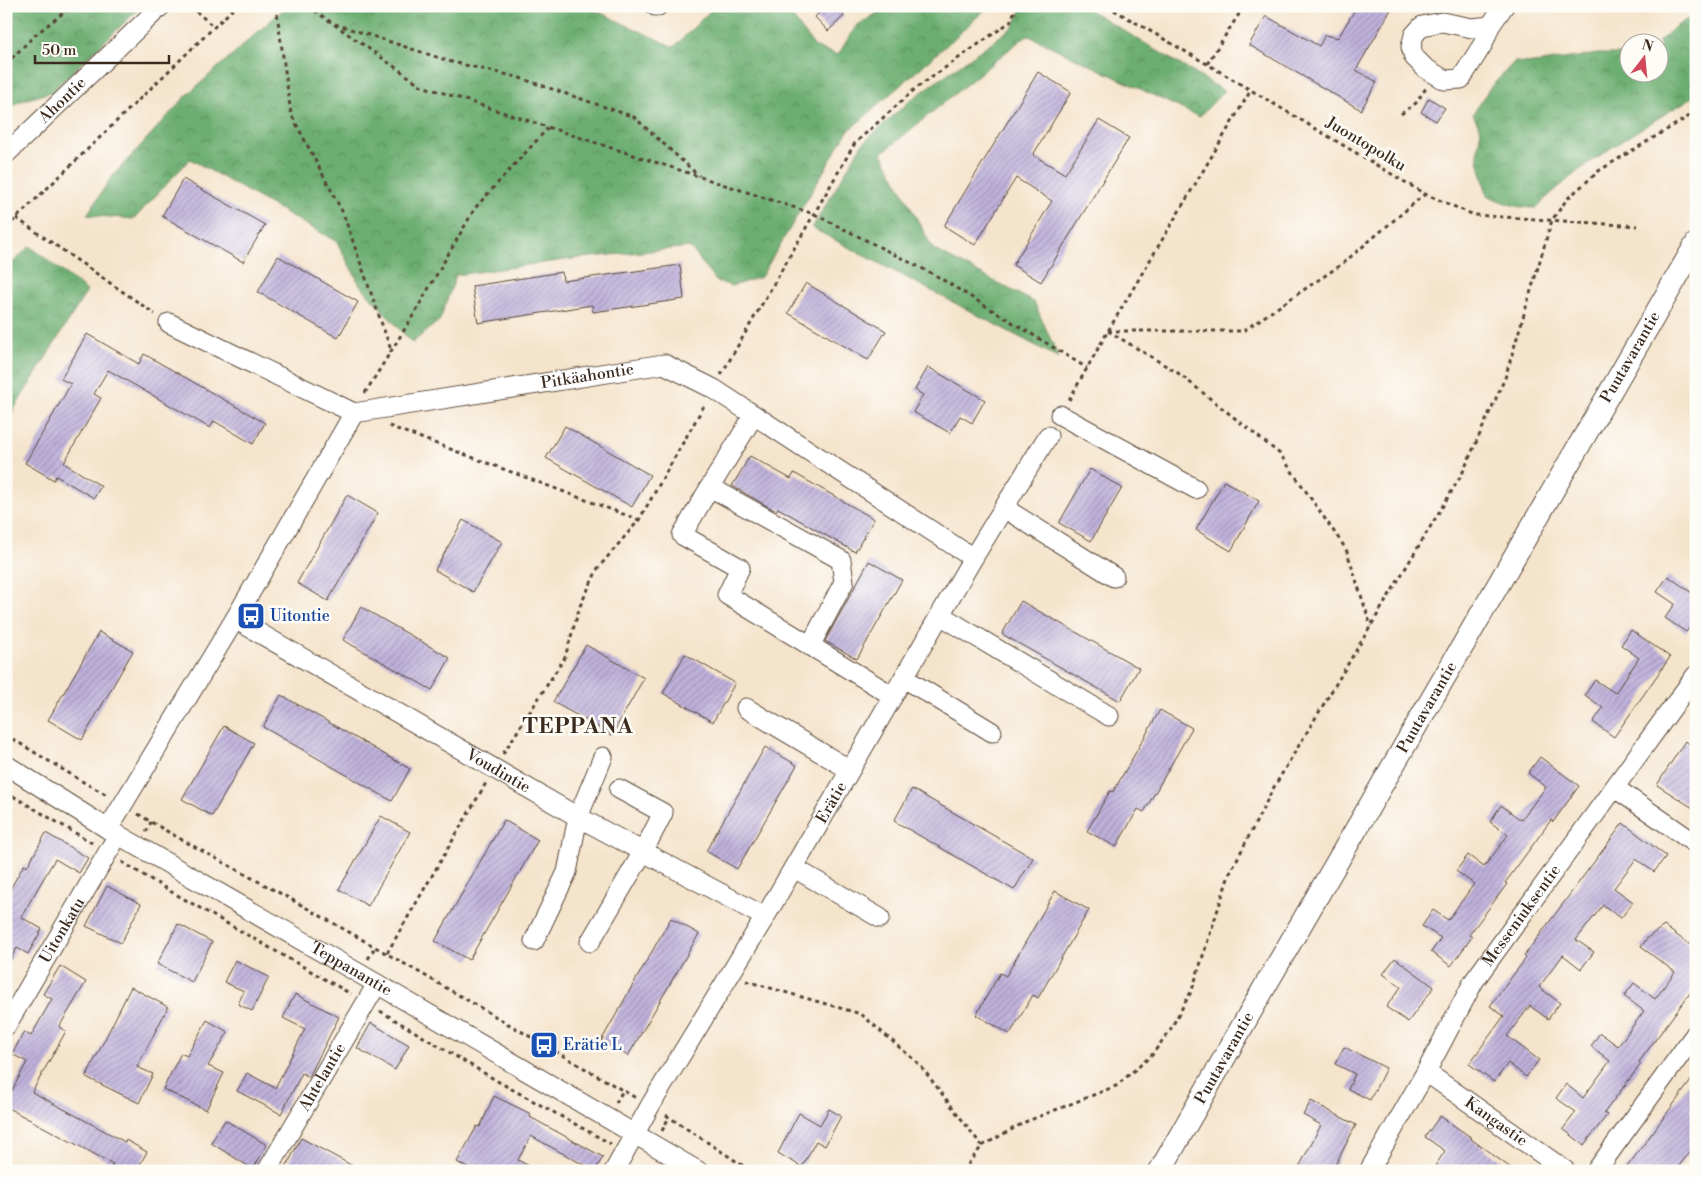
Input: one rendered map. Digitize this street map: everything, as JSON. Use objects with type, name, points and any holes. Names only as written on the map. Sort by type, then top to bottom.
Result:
[{"type":"main road","name":"Puutavarantie","points":[[1160,1171],[1268,981],[1696,244]]},
{"type":"street","name":"Ahontie","points":[[6,154],[161,6]]},
{"type":"street","points":[[1490,26],[1472,28],[1442,22],[1422,26],[1414,34],[1411,47],[1414,57],[1425,68],[1445,80],[1461,79],[1483,44],[1490,26],[1504,6]]},
{"type":"street","points":[[113,832],[123,804],[235,619],[354,413],[169,323]]},
{"type":"street","name":"Pitkäahontie","points":[[354,413],[664,364],[714,388],[972,558]]},
{"type":"street","points":[[754,415],[682,535],[740,568],[728,595],[893,696]]},
{"type":"street","points":[[1060,415],[1196,489]]},
{"type":"street","name":"Erätie","points":[[614,1171],[650,1106],[794,868],[972,558],[1048,436]]},
{"type":"street","points":[[710,487],[842,560],[844,582],[810,646]]},
{"type":"street","points":[[1004,508],[1114,576]]},
{"type":"street","points":[[940,615],[1108,716]]},
{"type":"street","name":"Voudintie","points":[[235,619],[578,817],[765,917]]},
{"type":"street","name":"Messeniuksentie","points":[[1369,1171],[1426,1072],[1474,981],[1696,675]]},
{"type":"street","points":[[904,678],[992,732]]},
{"type":"street","points":[[746,708],[850,770]]},
{"type":"street","points":[[534,941],[567,872],[578,817],[603,757]]},
{"type":"street","name":"Teppanantie","points":[[6,764],[113,832],[698,1171]]},
{"type":"street","points":[[1615,788],[1696,844]]},
{"type":"street","points":[[590,942],[643,852],[663,813],[619,789]]},
{"type":"street","name":"Uitonkatu","points":[[6,1026],[108,853],[113,832]]},
{"type":"street","points":[[794,868],[880,918]]},
{"type":"street","name":"Ahtelantie","points":[[267,1171],[377,984]]},
{"type":"street","points":[[1596,1171],[1696,1033]]},
{"type":"street","name":"Kangastie","points":[[1426,1072],[1566,1171]]},
{"type":"path","points":[[6,64],[35,35],[72,6]]},
{"type":"path","points":[[190,6],[214,27]]},
{"type":"path","points":[[6,228],[236,6]]},
{"type":"path","points":[[276,6],[291,114],[343,213],[392,350]]},
{"type":"path","points":[[308,6],[422,86],[814,214],[935,274],[1087,368]]},
{"type":"path","points":[[387,953],[494,768],[565,657],[580,606],[598,568],[639,520],[855,143],[915,89],[1010,22],[1017,6]]},
{"type":"path","name":"Juontopolku","points":[[1106,6],[1425,194],[1474,215],[1638,226]]},
{"type":"path","points":[[1207,64],[1239,14],[1249,6]]},
{"type":"path","points":[[332,23],[452,62],[517,77],[634,116],[701,178]]},
{"type":"path","points":[[1401,114],[1416,103],[1436,74]]},
{"type":"path","points":[[1060,415],[1251,90]]},
{"type":"path","points":[[963,1171],[982,1146],[1024,1122],[1116,1086],[1152,1055],[1170,1030],[1192,990],[1229,875],[1265,804],[1462,474],[1505,378],[1552,220],[1567,199],[1600,170],[1696,112]]},
{"type":"path","points":[[548,128],[475,208],[354,413],[639,520]]},
{"type":"path","points":[[1108,331],[1243,331],[1342,264],[1425,194]]},
{"type":"path","points":[[16,218],[169,323]]},
{"type":"path","points":[[1108,331],[1178,373],[1280,454],[1346,549],[1371,626]]},
{"type":"path","points":[[6,735],[173,835],[387,953],[650,1106],[751,1171]]},
{"type":"path","points":[[6,792],[170,891],[365,1002],[499,1082],[625,1151]]},
{"type":"path","points":[[730,976],[860,1014],[920,1065],[982,1146]]},
{"type":"green space","points":[[6,6],[142,6],[51,92],[18,102],[6,112]]},
{"type":"green space","points":[[287,6],[586,6],[674,47],[715,6],[784,6],[815,47],[838,55],[856,26],[889,6],[989,6],[847,132],[761,277],[732,286],[716,281],[690,247],[572,259],[456,275],[440,320],[412,343],[360,285],[337,242],[190,159],[134,219],[87,215],[110,179],[186,96]]},
{"type":"green space","points":[[1023,6],[1083,6],[1224,91],[1199,117],[1027,35],[882,153],[933,249],[1034,302],[1059,358],[812,228],[862,144],[912,99],[1013,27]]},
{"type":"green space","points":[[1696,14],[1696,95],[1633,134],[1573,175],[1536,208],[1510,205],[1487,195],[1478,160],[1481,130],[1473,114],[1489,89],[1514,62],[1534,63],[1598,54],[1620,54],[1620,82],[1670,82],[1669,32]]},
{"type":"green space","points":[[30,246],[87,291],[6,422],[6,269]]},
{"type":"building","points":[[826,6],[835,6],[844,16],[828,31],[815,17]]},
{"type":"building","points":[[1357,6],[1393,6],[1356,70],[1377,82],[1361,110],[1249,45],[1266,16],[1319,46],[1325,35],[1338,38]]},
{"type":"building","points":[[1038,72],[1071,92],[1033,155],[1065,174],[1099,120],[1129,138],[1041,282],[1013,265],[1052,201],[1016,178],[975,245],[944,226]]},
{"type":"building","points":[[1429,98],[1445,108],[1436,121],[1421,112]]},
{"type":"building","points":[[183,179],[265,225],[243,262],[162,216]]},
{"type":"building","points":[[278,256],[358,302],[338,338],[258,292]]},
{"type":"building","points":[[680,265],[684,299],[593,312],[592,305],[478,323],[472,286],[562,272],[563,281]]},
{"type":"building","points":[[806,283],[886,331],[868,360],[788,313]]},
{"type":"building","points":[[87,334],[139,364],[144,354],[265,423],[253,444],[214,421],[210,428],[108,370],[94,394],[101,398],[64,463],[101,486],[94,498],[56,476],[54,480],[25,463],[71,384],[61,379]]},
{"type":"building","points":[[928,367],[985,400],[972,423],[960,416],[950,433],[913,412],[923,395],[915,390]]},
{"type":"building","points":[[565,426],[650,475],[632,507],[546,458]]},
{"type":"building","points":[[750,456],[791,479],[794,473],[874,519],[855,552],[778,508],[776,511],[732,486]]},
{"type":"building","points":[[1090,469],[1122,488],[1091,541],[1059,523]]},
{"type":"building","points":[[1224,481],[1259,501],[1231,551],[1196,530]]},
{"type":"building","points":[[347,495],[378,513],[328,601],[297,583]]},
{"type":"building","points":[[463,520],[502,542],[473,592],[435,570]]},
{"type":"building","points":[[869,561],[902,580],[857,659],[825,641]]},
{"type":"building","points":[[1668,576],[1696,596],[1696,619],[1686,632],[1665,618],[1675,604],[1657,592]]},
{"type":"building","points":[[1021,601],[1139,668],[1120,701],[1002,634]]},
{"type":"building","points":[[361,607],[450,658],[432,690],[343,640]]},
{"type":"building","points":[[1631,630],[1670,657],[1614,737],[1593,722],[1603,708],[1585,695],[1595,680],[1615,693],[1639,658],[1621,645]]},
{"type":"building","points":[[99,632],[133,651],[82,740],[48,720]]},
{"type":"building","points":[[586,645],[644,678],[612,735],[553,702]]},
{"type":"building","points":[[685,654],[735,683],[713,722],[663,693]]},
{"type":"building","points":[[281,695],[410,769],[392,801],[263,727]]},
{"type":"building","points":[[1160,710],[1192,728],[1144,812],[1138,809],[1116,847],[1087,831],[1110,791],[1113,792]]},
{"type":"building","points":[[224,726],[254,743],[212,816],[182,799]]},
{"type":"building","points":[[1685,741],[1696,748],[1696,810],[1657,785]]},
{"type":"building","points":[[765,747],[797,765],[737,869],[706,851]]},
{"type":"building","points":[[1540,757],[1579,786],[1553,822],[1551,820],[1505,883],[1507,884],[1469,935],[1472,937],[1451,966],[1431,952],[1441,938],[1422,926],[1433,910],[1448,920],[1474,884],[1456,871],[1468,855],[1484,867],[1508,835],[1490,822],[1501,805],[1521,820],[1546,787],[1528,773]]},
{"type":"building","points":[[912,789],[1033,858],[1014,890],[894,821]]},
{"type":"building","points":[[381,816],[410,832],[368,906],[339,889]]},
{"type":"building","points":[[504,820],[538,840],[469,960],[435,941]]},
{"type":"building","points":[[1623,823],[1666,856],[1654,872],[1636,859],[1614,888],[1633,902],[1621,918],[1603,905],[1576,940],[1594,952],[1581,969],[1563,955],[1539,987],[1560,1003],[1548,1019],[1530,1006],[1507,1036],[1539,1060],[1526,1077],[1508,1063],[1494,1082],[1469,1064],[1504,1016],[1490,1006],[1526,958],[1524,956]]},
{"type":"building","points":[[46,833],[88,858],[79,873],[55,859],[21,917],[42,929],[28,954],[17,948],[6,967],[6,896],[24,865],[27,867]]},
{"type":"building","points":[[107,886],[141,904],[121,943],[86,926]]},
{"type":"building","points":[[1055,891],[1089,910],[1038,998],[1033,995],[1010,1034],[976,1015],[1000,973],[1006,976]]},
{"type":"building","points":[[671,918],[699,934],[628,1056],[601,1041]]},
{"type":"building","points":[[178,924],[212,942],[192,982],[157,964]]},
{"type":"building","points":[[1664,926],[1696,949],[1696,985],[1639,1062],[1641,1064],[1604,1113],[1607,1115],[1584,1145],[1563,1129],[1576,1112],[1556,1098],[1566,1084],[1583,1098],[1610,1061],[1591,1046],[1600,1033],[1618,1046],[1644,1011],[1624,996],[1634,983],[1655,999],[1675,972],[1641,947],[1647,938]]},
{"type":"building","points":[[1395,958],[1434,987],[1408,1022],[1386,1007],[1401,987],[1383,974]]},
{"type":"building","points":[[235,960],[269,977],[252,1011],[238,1004],[244,991],[224,982]]},
{"type":"building","points":[[60,966],[86,982],[59,1027],[66,1031],[32,1092],[147,1152],[136,1171],[109,1171],[113,1164],[6,1107],[6,1102],[27,1062],[12,1054],[24,1032],[31,1036],[52,999],[43,994]]},
{"type":"building","points":[[131,987],[168,1007],[137,1067],[153,1074],[139,1103],[86,1077]]},
{"type":"building","points":[[295,994],[339,1017],[309,1077],[302,1073],[281,1114],[237,1091],[247,1073],[275,1088],[305,1029],[283,1018]]},
{"type":"building","points":[[207,1020],[228,1032],[208,1066],[224,1073],[206,1110],[163,1089],[181,1053],[187,1056]]},
{"type":"building","points":[[371,1023],[409,1045],[395,1070],[357,1048]]},
{"type":"building","points":[[1344,1047],[1386,1068],[1370,1100],[1348,1089],[1355,1074],[1335,1064]]},
{"type":"building","points":[[1696,1074],[1696,1144],[1675,1171],[1624,1171]]},
{"type":"building","points":[[494,1096],[531,1114],[530,1117],[603,1157],[595,1171],[531,1136],[518,1160],[538,1171],[473,1171],[457,1162],[477,1126],[480,1127]]},
{"type":"building","points":[[1311,1101],[1356,1125],[1332,1171],[1297,1171],[1321,1125],[1303,1115]]},
{"type":"building","points":[[829,1109],[841,1116],[825,1146],[816,1141],[802,1167],[778,1153],[799,1113],[820,1125]]},
{"type":"building","points":[[1440,1116],[1515,1171],[1442,1171],[1435,1166],[1445,1151],[1425,1137]]},
{"type":"building","points":[[225,1120],[267,1145],[253,1169],[211,1143]]},
{"type":"building","points":[[301,1138],[362,1171],[284,1171]]},
{"type":"place","name":"Uitontie","points":[[251,616]]},
{"type":"place","name":"Erätie L","points":[[544,1045]]},
{"type":"district","name":"TEPPANA","points":[[578,727]]}]
